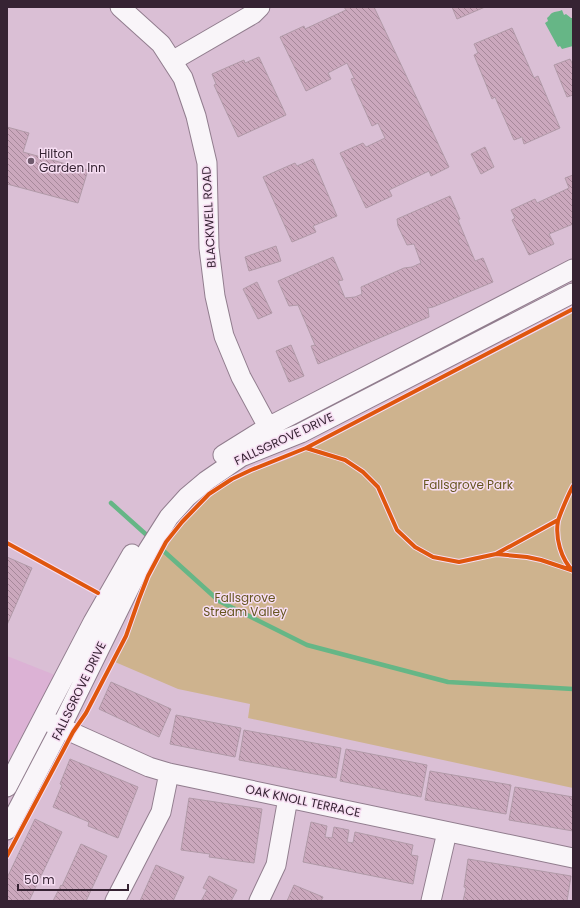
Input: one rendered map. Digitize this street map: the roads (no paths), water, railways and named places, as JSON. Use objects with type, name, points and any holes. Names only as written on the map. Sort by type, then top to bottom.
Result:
[{"type":"street","name":"BLACKWELL ROAD","points":[[120,7],[161,44],[183,78],[196,116],[207,163],[209,248],[215,296],[224,336],[241,377],[272,435]]},
{"type":"street","points":[[172,61],[252,14],[260,7]]},
{"type":"street","name":"FALLSGROVE DRIVE","points":[[7,787],[93,622],[124,570],[143,546],[153,530],[169,517],[187,497],[206,481],[272,435],[573,269]]},
{"type":"street","name":"FALLSGROVE DRIVE","points":[[272,435],[301,433],[573,293]]},
{"type":"street","name":"FALLSGROVE DRIVE","points":[[7,830],[61,727],[143,546]]},
{"type":"street","name":"OAK KNOLL TERRACE","points":[[42,719],[149,768],[573,858]]},
{"type":"street","points":[[115,901],[161,812],[169,773]]},
{"type":"street","points":[[258,901],[276,865],[288,798]]},
{"type":"street","points":[[431,901],[447,832]]},
{"type":"waterway","points":[[111,503],[150,538]]},
{"type":"waterway","points":[[157,545],[219,601],[307,645],[448,682],[573,689]]},
{"type":"place","name":"Hilton Garden Inn","points":[[31,161]]},
{"type":"park label","name":"Fallsgrove Park","points":[[468,485]]},
{"type":"park label","name":"Fallsgrove Stream Valley","points":[[245,605]]}]
